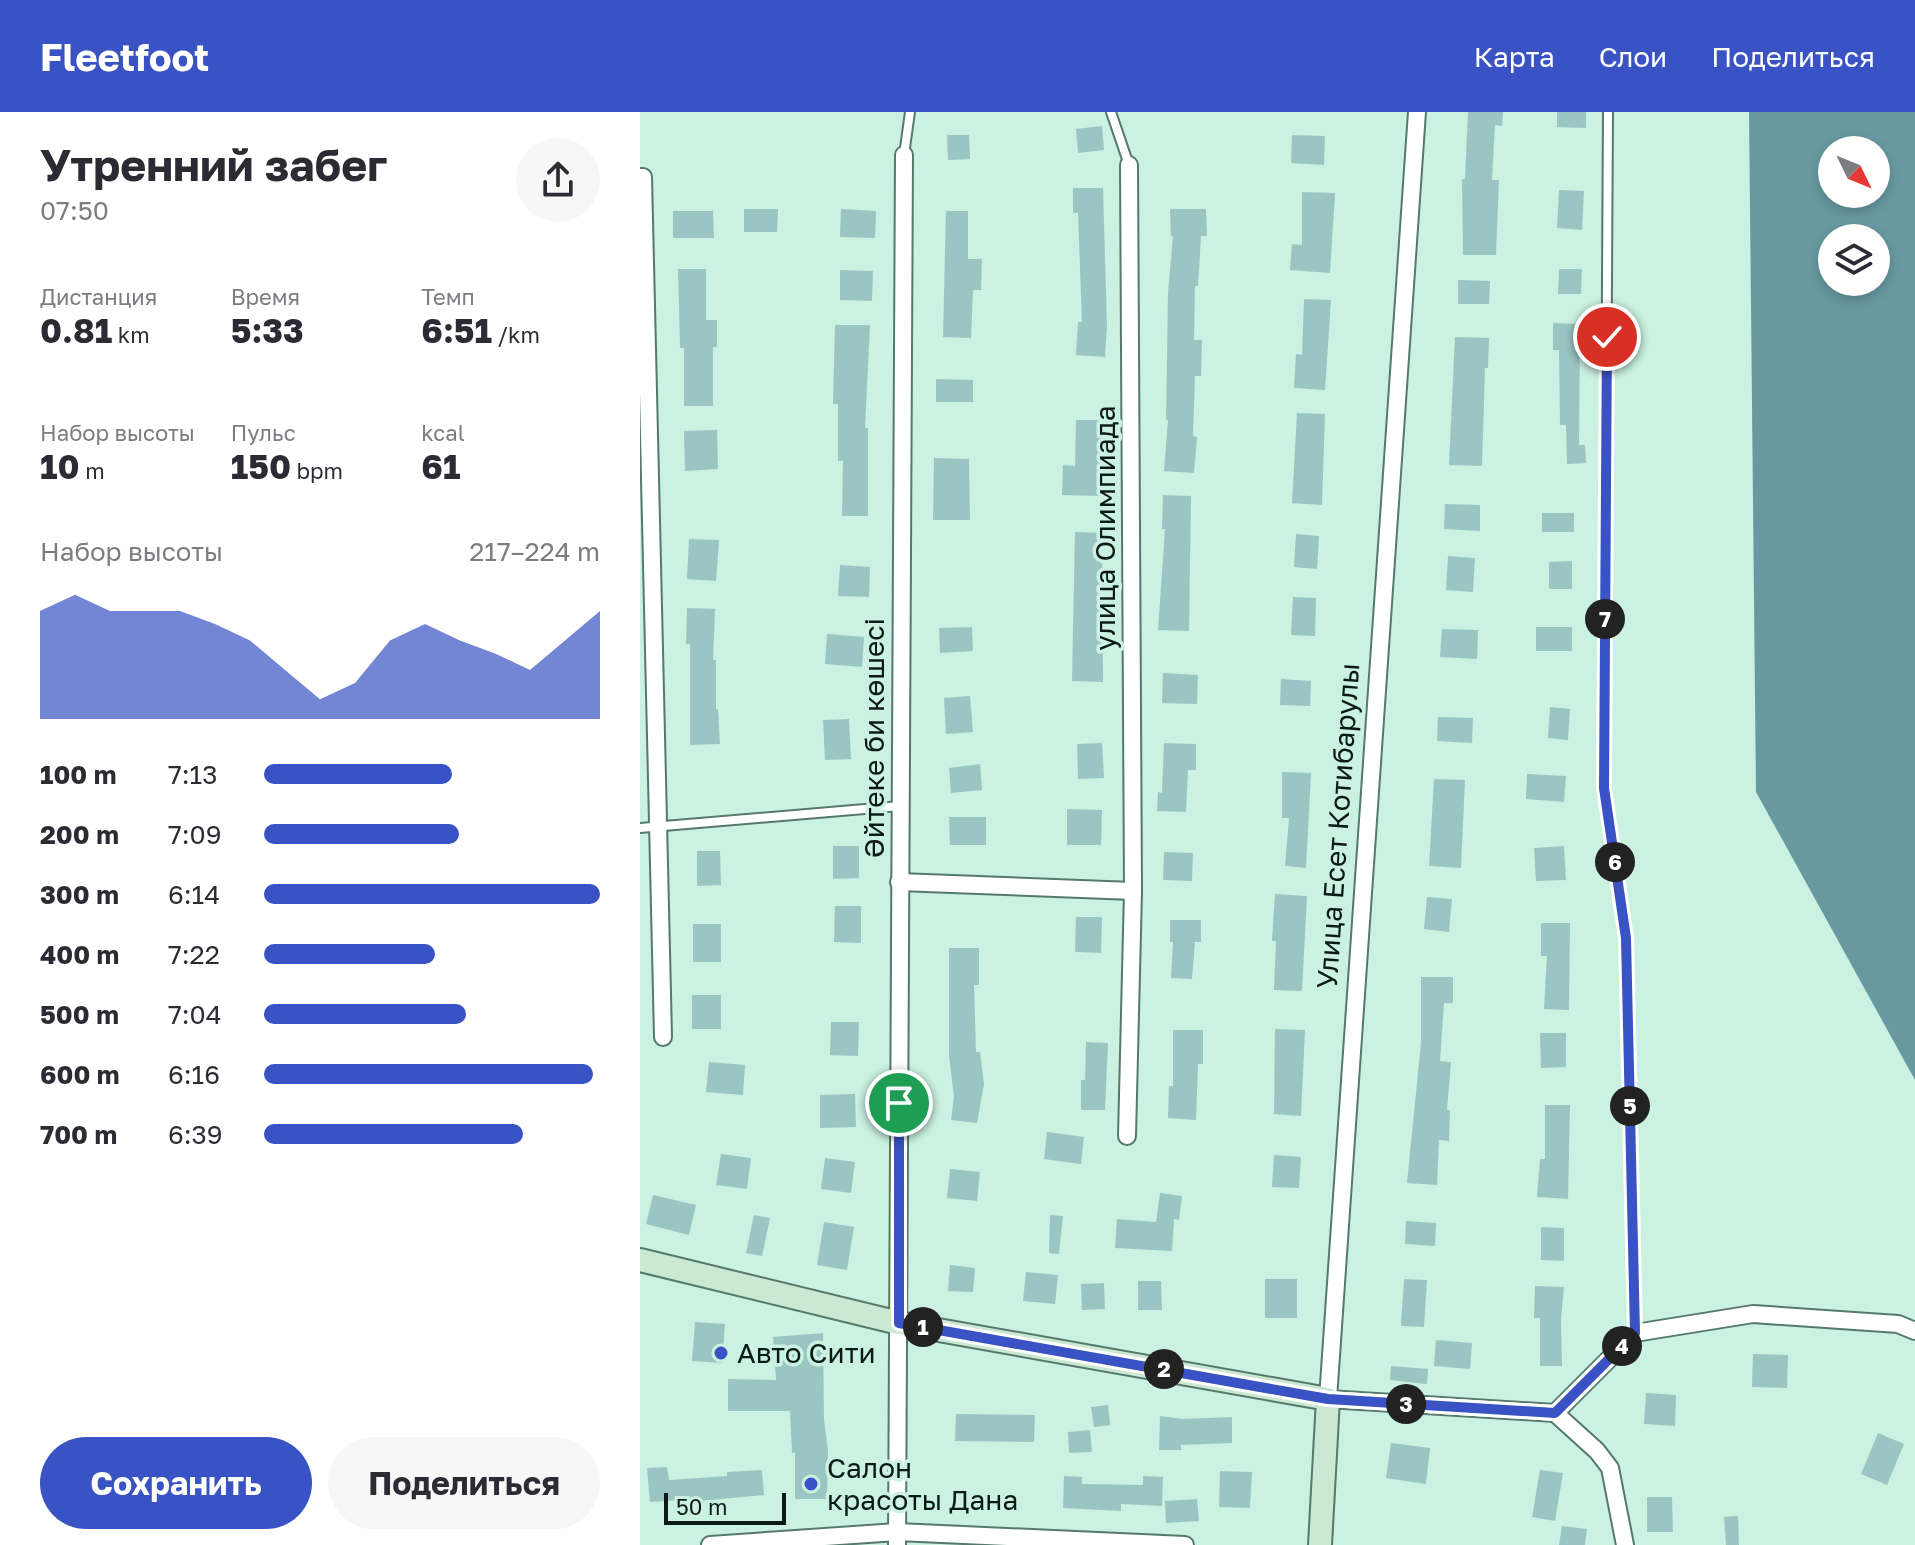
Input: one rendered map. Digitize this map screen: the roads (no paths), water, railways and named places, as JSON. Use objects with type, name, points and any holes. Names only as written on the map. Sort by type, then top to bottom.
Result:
[{"type":"main road","points":[[640,1260],[899,1323],[1328,1399]]},
{"type":"main road","name":"Улица Есет Котибарулы","points":[[1320,1545],[1328,1399]]},
{"type":"street","name":"Улица Есет Котибарулы","points":[[1328,1399],[1417,112]]},
{"type":"street","name":"Әйтеке би көшесі","points":[[897,1538],[904,155]]},
{"type":"street","name":"улица Олимпиада","points":[[1127,1136],[1133,891],[1129,165]]},
{"type":"street","points":[[642,177],[663,1037]]},
{"type":"street","points":[[899,882],[1133,891]]},
{"type":"street","points":[[1555,1413],[1635,1333],[1753,1314],[1898,1324],[1915,1331]]},
{"type":"street","points":[[1328,1399],[1555,1413],[1597,1451],[1610,1468],[1625,1545]]},
{"type":"street","points":[[710,1545],[897,1538],[1185,1545]]},
{"type":"lane","points":[[904,155],[910,112]]},
{"type":"lane","points":[[1111,112],[1129,165]]},
{"type":"lane","points":[[1608,112],[1604,788],[1626,938],[1635,1333]]},
{"type":"lane","points":[[640,828],[900,806]]},
{"type":"water","points":[[1749,112],[1915,112],[1915,1080],[1756,792]]},
{"type":"place","name":"Авто Сити","points":[[721,1353]]},
{"type":"place","name":"Салон красоты Дана","points":[[811,1484]]}]
